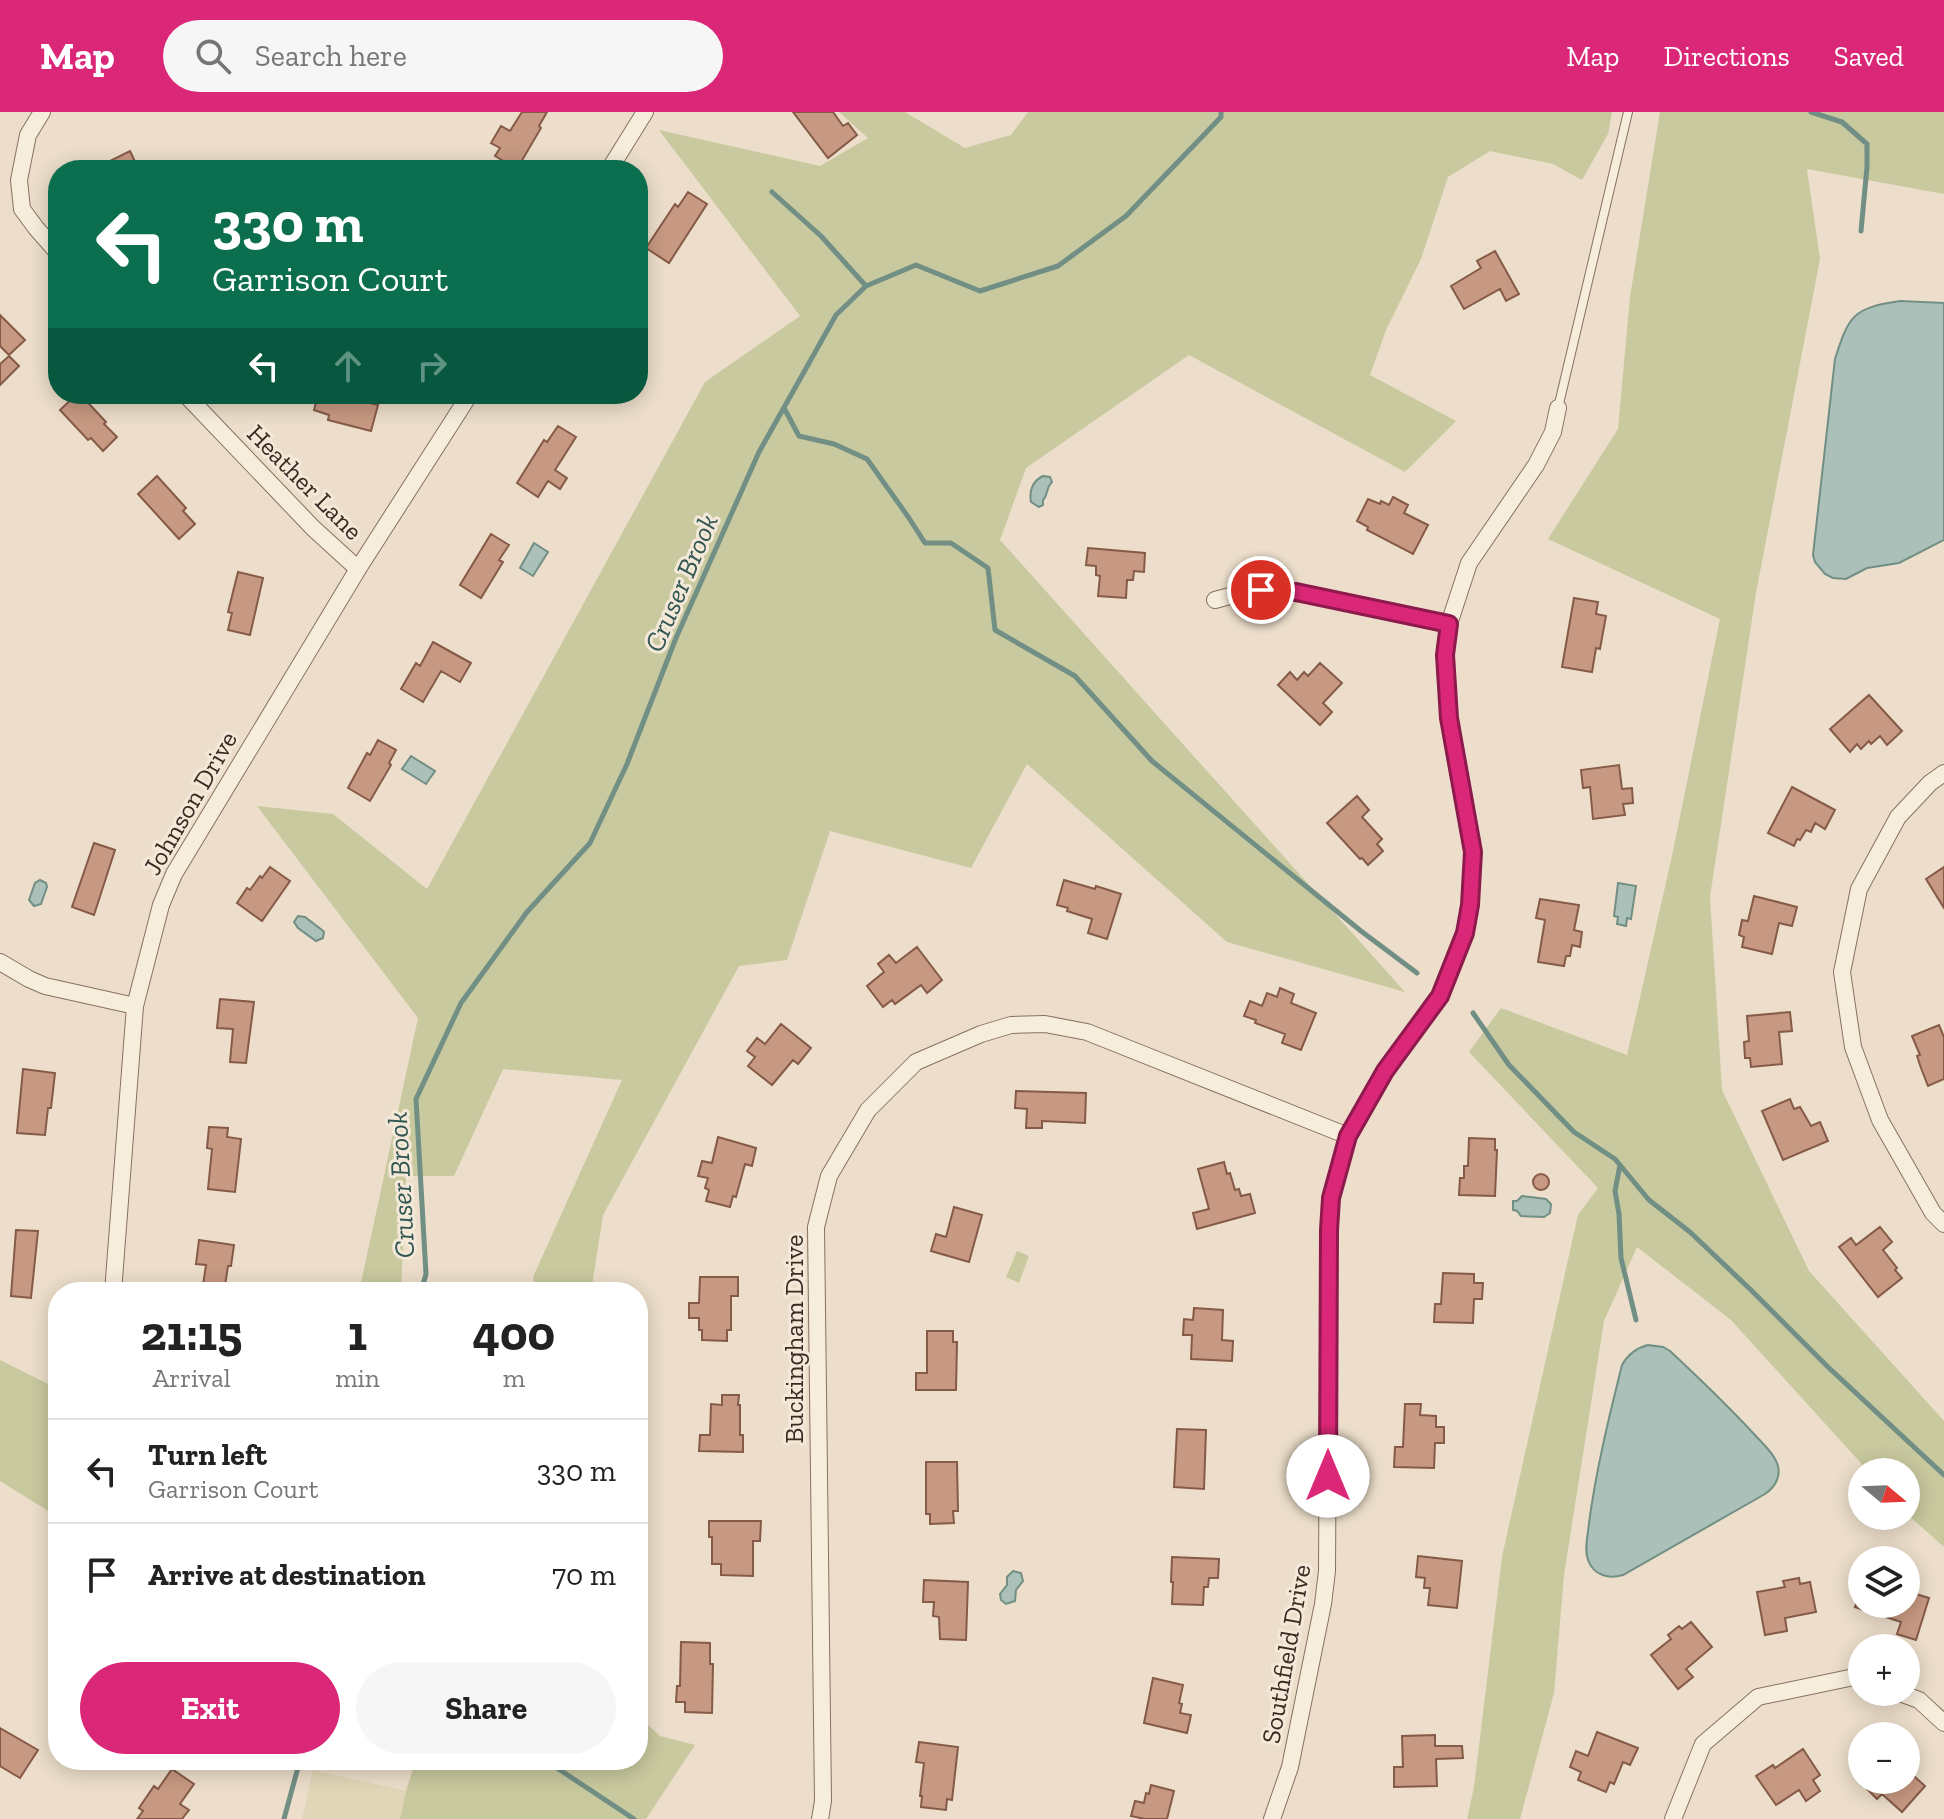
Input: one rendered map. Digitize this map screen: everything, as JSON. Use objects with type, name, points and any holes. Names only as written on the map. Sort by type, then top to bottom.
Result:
[{"type":"street","points":[[42,112],[28,135],[19,180],[22,209],[48,242]]},
{"type":"street","points":[[615,160],[645,112]]},
{"type":"street","name":"Heather Lane","points":[[195,404],[313,528],[358,569]]},
{"type":"street","name":"Johnson Drive","points":[[114,1282],[135,1006],[161,905],[174,874],[358,569],[464,404]]},
{"type":"street","name":"Southfield Drive","points":[[1272,1819],[1290,1767],[1327,1571],[1331,1198],[1348,1136],[1385,1071],[1440,996],[1465,933],[1473,852],[1449,718],[1445,655],[1449,624],[1469,563],[1536,465],[1553,432],[1558,408]]},
{"type":"street","points":[[1215,600],[1261,590],[1296,592],[1449,624]]},
{"type":"street","points":[[1944,773],[1930,783],[1898,817],[1859,889],[1842,972],[1853,1047],[1880,1120],[1933,1213],[1944,1224]]},
{"type":"street","points":[[0,962],[45,986],[135,1006]]},
{"type":"street","name":"Buckingham Drive","points":[[820,1819],[823,1801],[816,1227],[829,1176],[868,1110],[916,1062],[981,1034],[1011,1025],[1045,1024],[1087,1032],[1348,1136]]},
{"type":"street","points":[[1673,1819],[1703,1744],[1758,1697],[1848,1678]]},
{"type":"street","points":[[1920,1701],[1944,1723]]},
{"type":"lane","points":[[1558,408],[1628,112]]},
{"type":"shaded area","points":[[313,1770],[406,1791],[400,1819],[302,1819]]},
{"type":"green space","points":[[839,112],[905,112],[965,148],[1011,135],[1028,112],[1612,112],[1608,134],[1582,180],[1553,164],[1490,151],[1448,177],[1421,259],[1386,330],[1370,375],[1456,421],[1405,472],[1189,355],[1026,468],[1000,540],[1405,992],[1227,942],[1027,764],[971,868],[830,831],[787,960],[739,966],[603,1215],[593,1282],[534,1282],[533,1277],[622,1080],[503,1069],[454,1176],[406,1176],[401,1282],[361,1282],[418,1018],[257,806],[333,814],[427,889],[705,382],[800,316],[659,130],[820,166],[868,138]]},
{"type":"green space","points":[[1660,112],[1944,112],[1944,194],[1807,169],[1820,259],[1756,593],[1710,897],[1722,1090],[1809,1271],[1944,1421],[1944,1547],[1920,1526],[1920,1458],[1856,1458],[1731,1320],[1637,1247],[1604,1321],[1564,1575],[1554,1693],[1520,1819],[1467,1819],[1474,1787],[1502,1557],[1578,1215],[1598,1188],[1469,1052],[1501,1008],[1627,1055],[1672,856],[1720,619],[1548,539],[1618,429],[1630,297]]},
{"type":"green space","points":[[1017,1251],[1029,1256],[1019,1283],[1006,1277]]},
{"type":"green space","points":[[0,1360],[48,1384],[48,1511],[0,1481]]},
{"type":"green space","points":[[648,1725],[660,1736],[695,1745],[646,1819],[400,1819],[413,1770],[648,1770]]},
{"type":"water","points":[[1900,301],[1944,303],[1944,540],[1899,563],[1867,568],[1846,579],[1833,578],[1825,574],[1813,555],[1835,359],[1844,332],[1855,316],[1872,307]]},
{"type":"water","points":[[1043,476],[1050,477],[1052,482],[1043,505],[1039,507],[1031,502],[1030,494],[1034,484]]},
{"type":"water","points":[[534,543],[548,552],[533,576],[520,568]]},
{"type":"water","points":[[411,756],[435,771],[426,784],[402,769]]},
{"type":"water","points":[[40,880],[47,887],[41,904],[34,906],[29,900],[35,883]]},
{"type":"water","points":[[1618,883],[1636,886],[1631,919],[1627,918],[1626,926],[1617,924],[1618,917],[1614,916]]},
{"type":"water","points":[[298,916],[305,917],[322,930],[323,938],[316,941],[298,928],[294,922]]},
{"type":"water","points":[[1522,1196],[1546,1199],[1551,1204],[1550,1213],[1544,1217],[1521,1216],[1513,1210],[1513,1201]]},
{"type":"water","points":[[1648,1345],[1670,1351],[1734,1413],[1773,1455],[1778,1477],[1775,1485],[1765,1494],[1623,1575],[1612,1577],[1594,1570],[1587,1556],[1595,1483],[1622,1365],[1633,1352]]},
{"type":"water","points":[[1013,1571],[1021,1573],[1023,1581],[1016,1590],[1015,1601],[1006,1604],[1000,1594]]},
{"type":"building","points":[[522,112],[547,112],[522,160],[502,160],[495,156],[500,148],[491,143],[501,126],[510,131]]},
{"type":"building","points":[[793,112],[833,112],[843,126],[848,123],[857,135],[828,158]]},
{"type":"building","points":[[130,151],[134,160],[112,160]]},
{"type":"building","points":[[688,192],[707,204],[669,263],[648,249],[648,245],[675,204],[678,207]]},
{"type":"building","points":[[1495,251],[1519,294],[1506,301],[1500,289],[1464,309],[1451,286],[1481,268],[1477,261]]},
{"type":"building","points":[[0,315],[25,340],[9,355],[0,346]]},
{"type":"building","points":[[9,356],[19,366],[0,385],[0,364]]},
{"type":"building","points":[[66,404],[89,404],[117,437],[103,451],[60,410]]},
{"type":"building","points":[[316,404],[378,405],[371,431],[328,420],[329,415],[314,410]]},
{"type":"building","points":[[558,426],[576,437],[555,470],[567,478],[560,489],[548,481],[538,497],[517,483],[544,440],[547,442]]},
{"type":"building","points":[[157,476],[186,508],[183,511],[195,524],[179,539],[138,494]]},
{"type":"building","points":[[1393,497],[1408,505],[1404,513],[1428,525],[1413,554],[1367,530],[1368,527],[1357,521],[1368,499],[1389,505]]},
{"type":"building","points":[[491,534],[509,545],[499,560],[503,562],[481,598],[460,585]]},
{"type":"building","points":[[1088,548],[1145,553],[1144,572],[1134,571],[1133,580],[1127,580],[1126,598],[1098,596],[1100,576],[1096,575],[1096,566],[1086,565]]},
{"type":"building","points":[[238,572],[263,578],[250,635],[228,630],[232,613],[228,612]]},
{"type":"building","points":[[1574,598],[1598,602],[1596,614],[1606,616],[1592,672],[1562,667]]},
{"type":"building","points":[[433,642],[471,663],[460,682],[441,671],[423,702],[401,689],[416,663],[420,666]]},
{"type":"building","points":[[1320,663],[1342,683],[1323,703],[1332,712],[1320,725],[1278,685],[1290,672],[1297,680],[1304,672],[1308,676]]},
{"type":"building","points":[[1869,695],[1902,731],[1887,745],[1880,736],[1861,749],[1857,744],[1850,752],[1830,729]]},
{"type":"building","points":[[378,740],[396,750],[370,801],[348,788],[367,753],[370,755]]},
{"type":"building","points":[[1619,765],[1622,789],[1632,788],[1633,803],[1623,804],[1625,815],[1593,819],[1590,787],[1583,788],[1581,770]]},
{"type":"building","points":[[1792,787],[1835,810],[1825,829],[1815,823],[1811,832],[1806,830],[1794,846],[1768,833]]},
{"type":"building","points":[[1357,796],[1369,810],[1362,817],[1382,839],[1377,844],[1383,851],[1368,865],[1327,823]]},
{"type":"building","points":[[94,843],[115,850],[94,915],[72,907]]},
{"type":"building","points":[[270,867],[290,881],[262,921],[237,903],[247,888],[250,890]]},
{"type":"building","points":[[1944,867],[1944,908],[1926,879]]},
{"type":"building","points":[[1064,880],[1121,894],[1107,939],[1088,933],[1092,919],[1057,905]]},
{"type":"building","points":[[1754,896],[1797,907],[1792,926],[1779,923],[1772,954],[1742,947],[1744,937],[1739,935],[1742,920],[1748,921]]},
{"type":"building","points":[[1540,899],[1579,905],[1574,930],[1582,932],[1580,947],[1572,945],[1564,966],[1538,962],[1545,920],[1536,918]]},
{"type":"building","points":[[917,947],[942,980],[927,993],[921,985],[895,1004],[892,1000],[883,1007],[867,986],[884,972],[878,964],[889,955],[896,963]]},
{"type":"building","points":[[1280,988],[1294,994],[1291,1003],[1316,1013],[1301,1050],[1282,1043],[1285,1034],[1244,1016],[1250,1001],[1262,1006],[1267,993],[1277,997]]},
{"type":"building","points":[[220,999],[254,1002],[246,1063],[230,1062],[233,1029],[217,1028]]},
{"type":"building","points":[[1790,1012],[1792,1031],[1779,1032],[1782,1064],[1751,1067],[1750,1058],[1745,1058],[1744,1042],[1749,1041],[1747,1016]]},
{"type":"building","points":[[781,1024],[811,1048],[798,1064],[793,1060],[772,1085],[748,1066],[755,1057],[747,1051],[757,1038],[765,1044]]},
{"type":"building","points":[[1939,1025],[1944,1037],[1944,1079],[1928,1086],[1912,1036]]},
{"type":"building","points":[[23,1069],[55,1073],[45,1135],[17,1133]]},
{"type":"building","points":[[1016,1091],[1086,1093],[1085,1123],[1042,1121],[1042,1128],[1026,1128],[1027,1109],[1015,1108]]},
{"type":"building","points":[[1790,1099],[1794,1109],[1800,1107],[1811,1126],[1820,1122],[1828,1141],[1783,1160],[1762,1111]]},
{"type":"building","points":[[209,1127],[228,1128],[227,1137],[241,1139],[235,1192],[208,1189],[212,1149],[207,1148]]},
{"type":"building","points":[[718,1137],[756,1148],[752,1166],[745,1164],[730,1207],[706,1201],[708,1178],[698,1176],[702,1161],[712,1163]]},
{"type":"building","points":[[1469,1138],[1495,1139],[1495,1196],[1459,1195],[1460,1178],[1464,1178],[1464,1166],[1468,1166]]},
{"type":"building","points":[[1224,1162],[1235,1190],[1239,1189],[1241,1196],[1250,1194],[1255,1213],[1197,1229],[1193,1213],[1209,1209],[1198,1169]]},
{"type":"building","points":[[1541,1174],[1549,1182],[1541,1190],[1533,1182]]},
{"type":"building","points":[[954,1207],[982,1215],[969,1262],[931,1251],[936,1234],[946,1237]]},
{"type":"building","points":[[1880,1227],[1892,1242],[1883,1250],[1902,1278],[1878,1297],[1839,1247],[1851,1238],[1856,1245]]},
{"type":"building","points":[[16,1230],[38,1231],[31,1298],[11,1296]]},
{"type":"building","points":[[199,1240],[234,1245],[226,1282],[203,1282],[206,1265],[196,1264]]},
{"type":"building","points":[[1443,1273],[1474,1274],[1474,1283],[1483,1283],[1482,1299],[1474,1299],[1473,1323],[1434,1322],[1435,1304],[1441,1304]]},
{"type":"building","points":[[700,1277],[738,1277],[738,1296],[731,1296],[731,1330],[727,1330],[727,1341],[702,1340],[699,1318],[689,1318],[689,1303],[699,1303]]},
{"type":"building","points":[[1194,1308],[1223,1310],[1222,1340],[1233,1341],[1232,1361],[1191,1359],[1192,1335],[1183,1335],[1184,1319],[1193,1320]]},
{"type":"building","points":[[927,1331],[953,1331],[953,1342],[957,1342],[956,1390],[916,1390],[916,1373],[927,1373]]},
{"type":"building","points":[[722,1395],[739,1395],[743,1452],[699,1451],[700,1435],[710,1435],[711,1404],[722,1405]]},
{"type":"building","points":[[1405,1404],[1421,1404],[1420,1415],[1436,1416],[1436,1427],[1444,1427],[1444,1443],[1435,1443],[1434,1468],[1394,1467],[1395,1447],[1403,1447]]},
{"type":"building","points":[[1177,1429],[1206,1430],[1204,1489],[1174,1487]]},
{"type":"building","points":[[926,1462],[957,1462],[958,1511],[953,1511],[954,1523],[930,1524],[930,1514],[926,1514]]},
{"type":"building","points":[[709,1521],[761,1521],[760,1541],[753,1541],[753,1576],[721,1575],[721,1564],[712,1564]]},
{"type":"building","points":[[1418,1556],[1462,1561],[1457,1608],[1428,1605],[1430,1588],[1424,1588],[1425,1578],[1416,1577]]},
{"type":"building","points":[[1172,1557],[1219,1559],[1218,1578],[1209,1578],[1208,1587],[1204,1587],[1203,1605],[1172,1604]]},
{"type":"building","points":[[1799,1578],[1800,1584],[1810,1582],[1816,1612],[1785,1618],[1787,1631],[1765,1635],[1757,1592],[1785,1587],[1783,1581]]},
{"type":"building","points":[[924,1580],[968,1582],[966,1640],[940,1639],[939,1617],[933,1616],[934,1602],[923,1602]]},
{"type":"building","points":[[1920,1595],[1929,1598],[1918,1634],[1897,1634],[1901,1622],[1889,1618],[1920,1618]]},
{"type":"building","points":[[1691,1622],[1712,1647],[1686,1669],[1693,1677],[1678,1689],[1651,1655],[1671,1639],[1668,1635],[1679,1626],[1682,1629]]},
{"type":"building","points":[[681,1642],[710,1643],[712,1713],[685,1712],[685,1702],[676,1702],[677,1686],[680,1686]]},
{"type":"building","points":[[1153,1678],[1183,1685],[1180,1713],[1191,1715],[1187,1733],[1144,1723]]},
{"type":"building","points":[[0,1728],[38,1750],[20,1778],[0,1766]]},
{"type":"building","points":[[1597,1732],[1638,1748],[1630,1765],[1623,1762],[1614,1784],[1610,1782],[1606,1792],[1578,1780],[1581,1772],[1570,1767],[1576,1751],[1588,1756]]},
{"type":"building","points":[[1435,1735],[1435,1746],[1462,1746],[1463,1758],[1436,1759],[1437,1786],[1394,1787],[1394,1767],[1403,1767],[1402,1736]]},
{"type":"building","points":[[919,1742],[958,1747],[952,1800],[947,1799],[946,1810],[921,1807],[924,1763],[916,1762]]},
{"type":"building","points":[[1803,1749],[1820,1775],[1813,1780],[1820,1791],[1806,1801],[1799,1790],[1776,1805],[1756,1776],[1773,1765],[1775,1768]]},
{"type":"building","points":[[171,1770],[194,1784],[180,1804],[189,1810],[182,1819],[137,1819],[143,1811],[139,1808],[154,1786],[158,1789]]},
{"type":"building","points":[[1151,1785],[1174,1791],[1167,1819],[1131,1816],[1135,1801],[1144,1803]]},
{"type":"building","points":[[1882,1794],[1918,1794],[1902,1812]]},
{"type":"waterway","name":"Cruser Brook","points":[[424,1282],[426,1274],[416,1099],[461,1003],[527,912],[590,843],[627,764],[676,638],[759,452],[836,315],[866,286],[916,265],[980,291],[1058,266],[1126,216],[1221,117],[1221,112]]},
{"type":"waterway","points":[[1811,112],[1842,122],[1867,144],[1861,231]]},
{"type":"waterway","points":[[772,192],[821,236],[866,286]]},
{"type":"waterway","points":[[784,408],[799,436],[834,444],[867,459],[925,543],[951,543],[988,568],[995,630],[1075,676],[1152,761],[1417,973]]},
{"type":"waterway","points":[[1473,1013],[1509,1065],[1574,1132],[1615,1159],[1649,1200],[1690,1232],[1944,1475]]},
{"type":"waterway","points":[[1620,1165],[1615,1191],[1621,1258],[1636,1320]]},
{"type":"waterway","name":"Cruser Brook","points":[[284,1819],[297,1770]]},
{"type":"waterway","points":[[560,1770],[634,1819]]},
{"type":"route","points":[[1261,590],[1296,592],[1449,624],[1445,655],[1449,718],[1473,852],[1465,933],[1440,996],[1385,1071],[1348,1136],[1331,1198],[1328,1476]]}]
